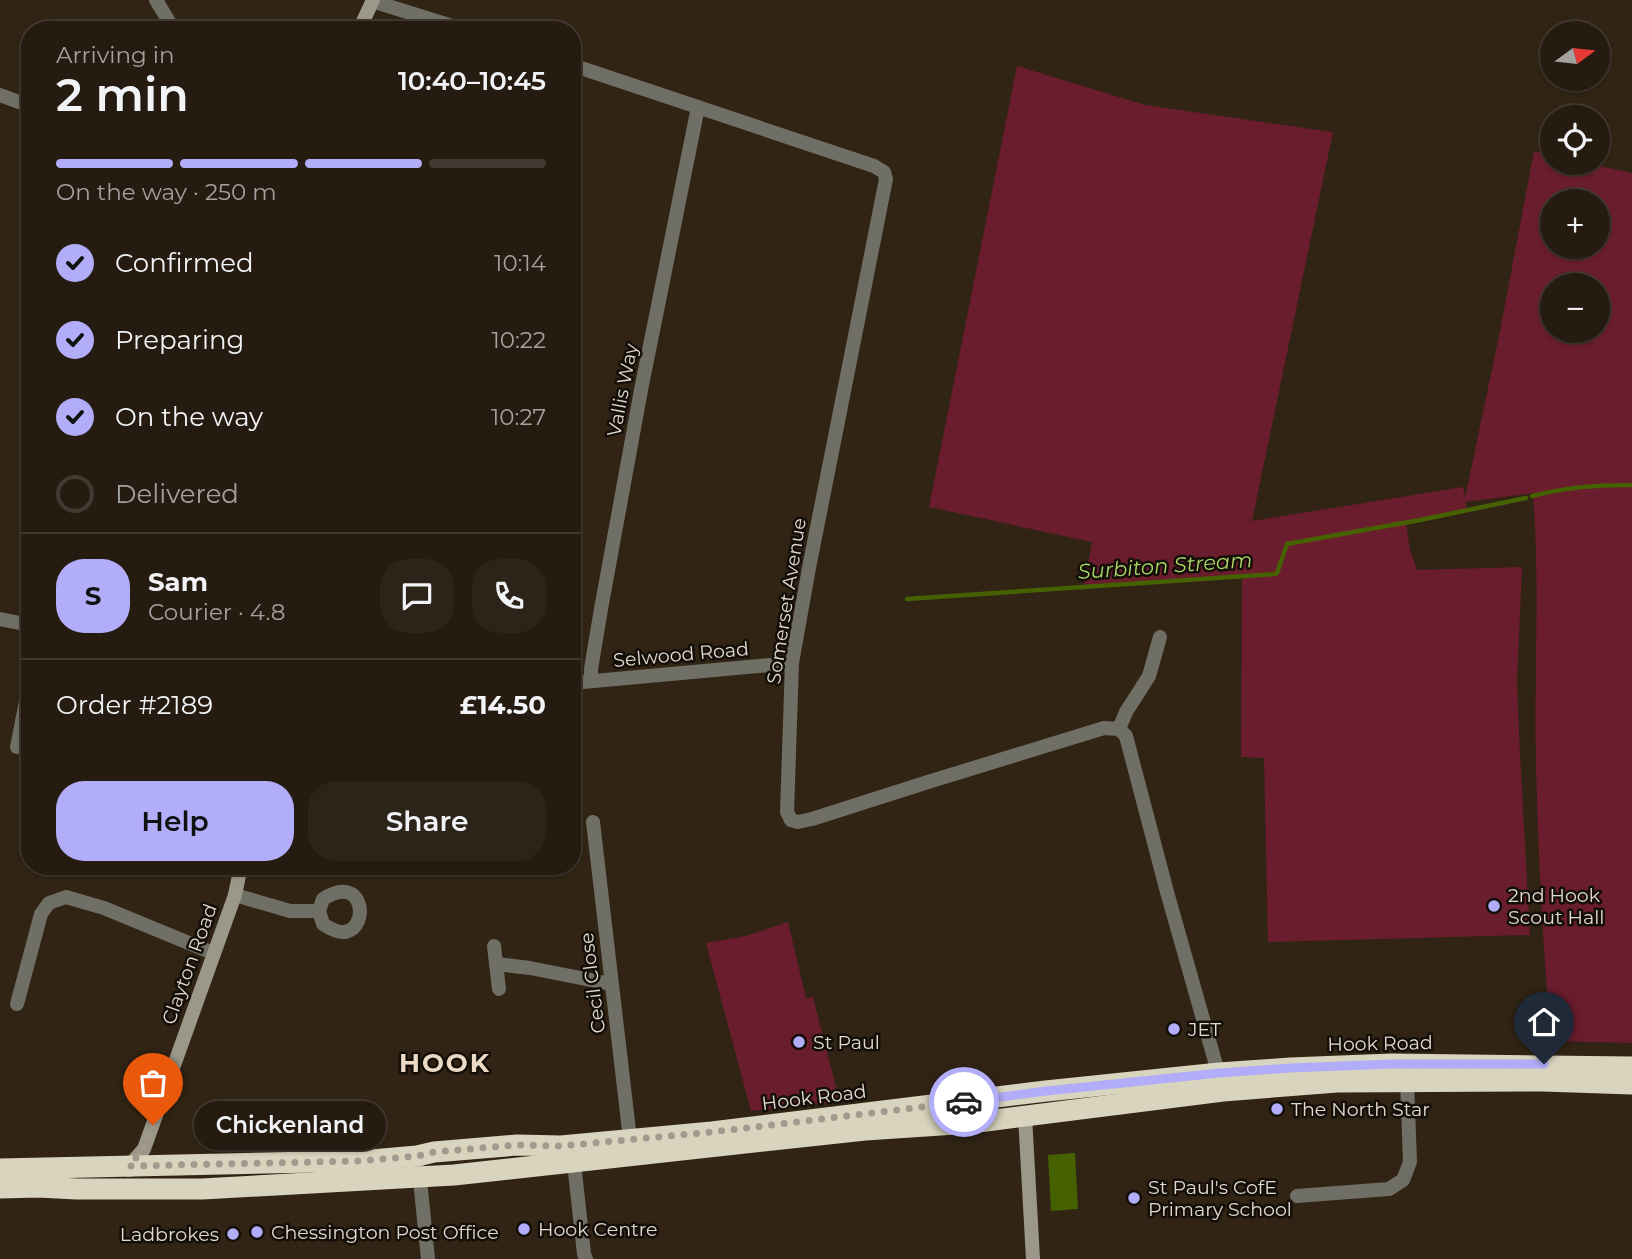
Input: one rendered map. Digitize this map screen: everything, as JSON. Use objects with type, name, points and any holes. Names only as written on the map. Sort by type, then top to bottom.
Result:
[{"type":"highway","name":"Hook Road","points":[[0,1188],[202,1189],[419,1178],[865,1130],[971,1123],[1026,1116],[1290,1068],[1392,1064],[1632,1066]]},
{"type":"highway","name":"Hook Road","points":[[0,1169],[360,1161],[503,1146],[561,1146],[712,1132],[1046,1091],[1221,1082],[1543,1081],[1632,1084]]},
{"type":"street","points":[[156,0],[169,21]]},
{"type":"street","points":[[363,21],[372,1],[436,21]]},
{"type":"street","name":"Somerset Avenue","points":[[581,68],[874,166],[884,172],[886,179],[792,663],[787,812],[791,820],[798,822],[812,819],[1104,728],[1119,729]]},
{"type":"street","points":[[0,95],[21,103]]},
{"type":"street","name":"Vallis Way","points":[[591,681],[599,621],[639,403],[698,107]]},
{"type":"street","points":[[0,619],[21,623]]},
{"type":"street","points":[[1160,637],[1149,676],[1126,712],[1119,729],[1126,736],[1221,1082]]},
{"type":"street","name":"Selwood Road","points":[[581,682],[792,663]]},
{"type":"street","points":[[17,747],[21,727]]},
{"type":"street","name":"Cecil Close","points":[[593,822],[630,1139]]},
{"type":"street","name":"Clayton Road","points":[[129,1166],[144,1149],[235,895],[239,875]]},
{"type":"street","points":[[235,895],[290,911],[319,911]]},
{"type":"street","points":[[17,1004],[41,914],[49,903],[66,897],[104,908],[213,953]]},
{"type":"street","points":[[494,946],[499,989]]},
{"type":"street","points":[[496,964],[611,984]]},
{"type":"street","points":[[1297,1196],[1389,1189],[1404,1180],[1410,1162],[1407,1081]]},
{"type":"street","points":[[1026,1116],[1033,1259]]},
{"type":"street","points":[[417,1156],[428,1259]]},
{"type":"street","points":[[574,1163],[583,1254],[586,1259]]},
{"type":"street","points":[[128,1189],[129,1166]]},
{"type":"shaded area","points":[[1017,66],[1145,105],[1333,132],[1252,521],[1463,487],[1465,498],[1534,151],[1540,152],[1540,175],[1610,175],[1610,168],[1632,173],[1632,1043],[1551,1041],[1537,800],[1536,561],[1533,493],[1465,502],[1467,510],[1406,524],[1410,550],[1417,570],[1522,567],[1517,680],[1530,935],[1268,942],[1264,758],[1241,757],[1242,575],[1084,586],[1092,542],[929,507]]},
{"type":"shaded area","points":[[788,922],[806,998],[813,997],[839,1099],[827,1103],[751,1111],[706,943],[746,936]]},
{"type":"shaded area","points":[[1075,1153],[1078,1209],[1051,1211],[1048,1155]]},
{"type":"waterway","name":"Surbiton Stream","points":[[1532,496],[1582,487],[1632,485]]},
{"type":"waterway","name":"Surbiton Stream","points":[[907,599],[1275,574],[1287,544],[1526,498]]},
{"type":"way so far","points":[[153,1125],[144,1149],[129,1166],[360,1161],[517,1145],[561,1146],[712,1132],[964,1102]]},
{"type":"place","name":"2nd Hook Scout Hall","points":[[1494,906]]},
{"type":"place","name":"JET","points":[[1174,1029]]},
{"type":"place","name":"St Paul","points":[[799,1042]]},
{"type":"place","name":"The North Star","points":[[1277,1109]]},
{"type":"place","name":"Chickenland","points":[[153,1125]]},
{"type":"place","name":"St Paul's CofE Primary School","points":[[1134,1198]]},
{"type":"place","name":"Hook Centre","points":[[524,1229]]},
{"type":"place","name":"Chessington Post Office","points":[[257,1232]]},
{"type":"place","name":"Ladbrokes","points":[[233,1234]]},
{"type":"district","name":"HOOK","points":[[445,1063]]},
{"type":"route","points":[[964,1102],[1046,1091],[1290,1068],[1392,1064],[1544,1064]]}]
